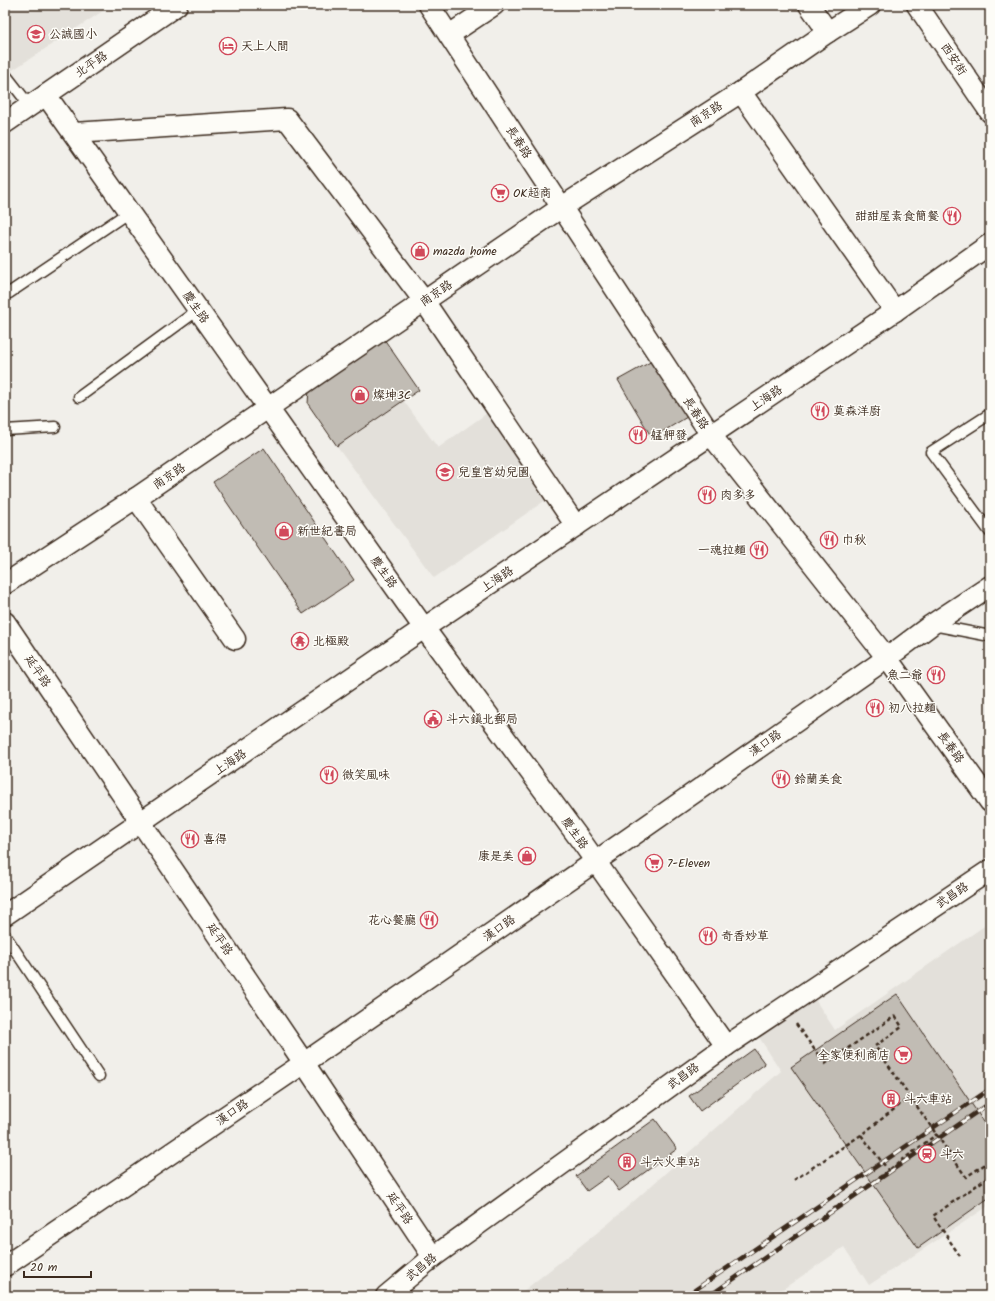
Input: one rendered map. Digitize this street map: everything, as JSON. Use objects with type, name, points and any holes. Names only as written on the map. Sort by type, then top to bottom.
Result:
[{"type":"street","name":"長春路","points":[[429,5],[711,436],[887,658],[990,802]]},
{"type":"street","points":[[449,35],[494,5]]},
{"type":"street","points":[[809,5],[828,32]]},
{"type":"street","name":"南京路","points":[[5,584],[136,498],[562,208],[741,92],[870,5]]},
{"type":"street","name":"西安街","points":[[917,5],[990,112]]},
{"type":"street","name":"北平路","points":[[5,123],[171,7]]},
{"type":"street","points":[[741,92],[895,311]]},
{"type":"street","name":"慶生路","points":[[38,100],[74,133],[424,628],[596,861],[726,1046]]},
{"type":"street","points":[[74,133],[287,119],[424,302],[576,526]]},
{"type":"street","name":"上海路","points":[[5,915],[424,628],[895,311],[990,244]]},
{"type":"street","points":[[136,498],[235,639]]},
{"type":"street","name":"漢口路","points":[[5,1266],[304,1063],[622,844],[887,658],[931,625],[990,586]]},
{"type":"street","name":"延平路","points":[[5,622],[304,1063],[432,1257]]},
{"type":"street","name":"武昌路","points":[[386,1296],[432,1257],[726,1046],[990,870]]},
{"type":"lane","points":[[5,74],[38,100]]},
{"type":"lane","points":[[8,293],[129,212]]},
{"type":"lane","points":[[79,397],[198,310]]},
{"type":"lane","points":[[990,414],[931,452],[990,532]]},
{"type":"lane","points":[[5,430],[54,427]]},
{"type":"lane","points":[[931,625],[990,636]]},
{"type":"lane","points":[[5,934],[99,1076]]},
{"type":"path","points":[[785,1007],[825,1064],[895,1016],[902,1027],[875,1046],[966,1177],[990,1160]]},
{"type":"path","points":[[794,1180],[861,1135],[910,1097]]},
{"type":"path","points":[[821,1217],[889,1171],[937,1134]]},
{"type":"path","points":[[861,1135],[889,1171]]},
{"type":"path","points":[[960,1256],[933,1216],[990,1176]]},
{"type":"shaded area","name":"公誠國小","points":[[5,5],[112,5],[5,75]]},
{"type":"shaded area","name":"兒皇宮幼兒園","points":[[403,400],[438,448],[490,411],[550,497],[434,578],[337,446]]},
{"type":"shaded area","points":[[990,922],[990,1205],[869,1285],[844,1247],[773,1296],[517,1296],[608,1224],[781,1071],[757,1034],[814,998],[835,1030]]},
{"type":"building","name":"燦坤3C","points":[[384,339],[419,390],[337,446],[308,404],[309,389]]},
{"type":"building","points":[[654,360],[687,417],[652,438],[618,380]]},
{"type":"building","name":"新世紀書局","points":[[264,448],[354,580],[303,614],[213,482]]},
{"type":"building","name":"斗六車站","points":[[897,994],[990,1131],[990,1197],[918,1248],[791,1067]]},
{"type":"building","points":[[754,1049],[765,1064],[700,1111],[689,1096]]},
{"type":"building","name":"斗六火車站","points":[[655,1119],[677,1149],[619,1191],[608,1176],[587,1191],[576,1176]]},
{"type":"railway","points":[[686,1296],[990,1089]]},
{"type":"railway","points":[[709,1296],[990,1103]]},
{"type":"place","name":"公誠國小","points":[[36,34]]},
{"type":"place","name":"天上人間","points":[[228,46]]},
{"type":"place","name":"OK超商","points":[[500,193]]},
{"type":"place","name":"甜甜屋素食簡餐","points":[[952,216]]},
{"type":"place","name":"mazda home","points":[[420,251]]},
{"type":"place","name":"燦坤3C","points":[[360,395]]},
{"type":"place","name":"莫森洋廚","points":[[820,411]]},
{"type":"place","name":"艋舺發","points":[[638,435]]},
{"type":"place","name":"兒皇宮幼兒園","points":[[445,472]]},
{"type":"place","name":"肉多多","points":[[707,495]]},
{"type":"place","name":"新世紀書局","points":[[284,531]]},
{"type":"place","name":"巾秋","points":[[829,540]]},
{"type":"place","name":"一魂拉麵","points":[[759,550]]},
{"type":"place","name":"北極殿","points":[[300,641]]},
{"type":"place","name":"魚二爺","points":[[936,675]]},
{"type":"place","name":"初八拉麵","points":[[875,708]]},
{"type":"place","name":"斗六鎮北郵局","points":[[433,719]]},
{"type":"place","name":"微笑風味","points":[[329,775]]},
{"type":"place","name":"鈴蘭美食","points":[[781,779]]},
{"type":"place","name":"喜得","points":[[190,839]]},
{"type":"place","name":"康是美","points":[[527,856]]},
{"type":"place","name":"7-Eleven","points":[[654,863]]},
{"type":"place","name":"花心餐廳","points":[[429,920]]},
{"type":"place","name":"奇香妙草","points":[[708,936]]},
{"type":"place","name":"全家便利商店","points":[[903,1055]]},
{"type":"place","name":"斗六車站","points":[[891,1099]]},
{"type":"place","name":"斗六","points":[[927,1154]]},
{"type":"place","name":"斗六火車站","points":[[627,1162]]}]
